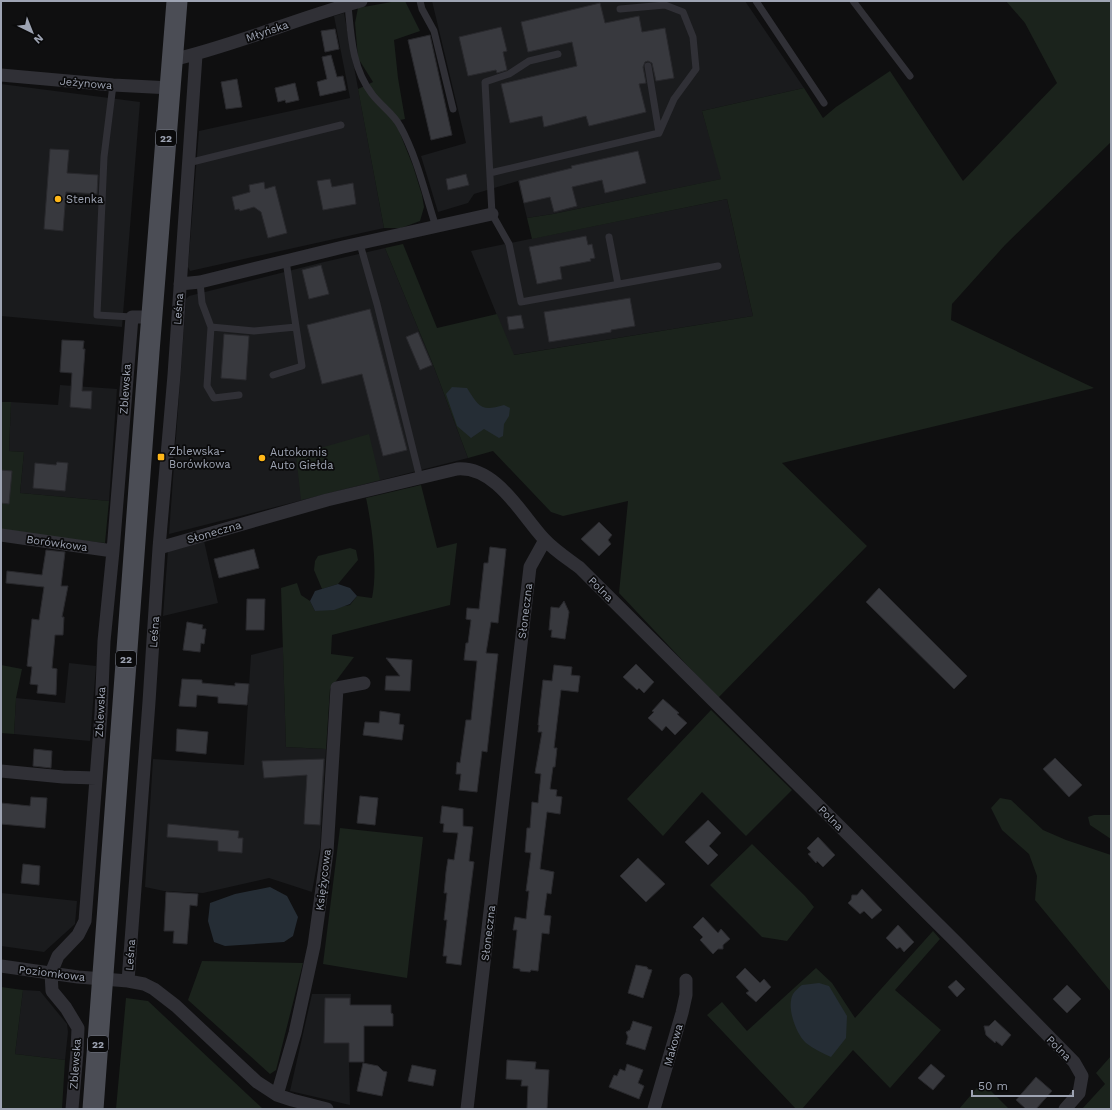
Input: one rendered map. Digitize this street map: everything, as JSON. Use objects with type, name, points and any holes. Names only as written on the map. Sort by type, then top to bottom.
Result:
[{"type":"main road","name":"22","points":[[170,88],[177,1]]},
{"type":"main road","name":"Zblewska","points":[[93,1109],[103,979],[142,317],[170,88]]},
{"type":"street","name":"Młyńska","points":[[172,60],[196,55],[222,47],[326,10],[361,1]]},
{"type":"street","name":"Leśna","points":[[128,981],[150,702],[159,548],[173,383],[196,55]]},
{"type":"street","name":"Jeżynowa","points":[[1,75],[113,85],[170,88]]},
{"type":"street","name":"Leśna","points":[[180,284],[200,282],[492,214]]},
{"type":"street","name":"Zblewska","points":[[72,1109],[78,1028],[66,1008],[52,991],[51,973],[58,956],[78,935],[85,921],[101,714],[104,641],[113,551],[142,317]]},
{"type":"street","name":"Słoneczna","points":[[159,548],[327,500],[457,469],[470,469],[479,472],[499,486],[513,500],[545,540],[530,567],[467,1109]]},
{"type":"street","name":"Borówkowa","points":[[1,535],[113,551]]},
{"type":"street","name":"Polna","points":[[545,540],[585,573],[956,942],[1074,1062],[1082,1076],[1079,1093],[1065,1109]]},
{"type":"street","name":"Księżycowa","points":[[277,1095],[295,1033],[314,946],[327,852],[337,688],[364,683]]},
{"type":"street","points":[[1,771],[63,778],[96,778]]},
{"type":"street","name":"Poziomkowa","points":[[1,966],[103,979]]},
{"type":"street","name":"Leśna","points":[[103,979],[144,984],[154,989],[176,1006],[206,1033],[257,1082],[277,1095],[328,1109]]},
{"type":"street","name":"Makowa","points":[[654,1109],[682,1013],[686,995],[686,980]]},
{"type":"lane","points":[[420,1],[422,9],[434,31],[453,109]]},
{"type":"lane","points":[[756,1],[824,103]]},
{"type":"lane","points":[[853,1],[910,76]]},
{"type":"lane","points":[[348,5],[354,57],[362,79],[373,95],[400,125],[415,161],[436,227]]},
{"type":"lane","points":[[620,9],[665,6],[683,12],[693,37],[696,68],[674,99],[659,133]]},
{"type":"lane","points":[[558,54],[529,61],[509,74],[485,82],[492,214],[509,244],[521,302],[718,266]]},
{"type":"lane","points":[[648,66],[659,133]]},
{"type":"lane","points":[[113,85],[104,157],[97,315],[142,317]]},
{"type":"lane","points":[[188,163],[341,125]]},
{"type":"lane","points":[[490,173],[659,133]]},
{"type":"lane","points":[[609,237],[618,284]]},
{"type":"lane","points":[[360,244],[377,304],[420,478]]},
{"type":"lane","points":[[273,375],[302,366],[286,261]]},
{"type":"lane","points":[[200,282],[202,303],[210,327],[207,386],[214,398],[239,395]]},
{"type":"lane","points":[[210,327],[254,331],[296,327]]},
{"type":"shaded area","points":[[405,1],[420,31],[394,40],[398,78],[405,119],[395,121],[413,166],[424,207],[420,221],[401,228],[384,228],[358,89],[373,82],[358,58],[355,23],[358,8]]},
{"type":"shaded area","points":[[432,1],[745,1],[804,88],[702,111],[722,179],[527,218],[518,181],[474,194],[468,203],[438,212],[421,156],[466,143]]},
{"type":"shaded area","points":[[1006,1],[1111,1],[1111,142],[1005,245],[952,304],[951,320],[1094,388],[782,463],[867,546],[718,698],[619,593],[628,501],[563,516],[551,512],[493,451],[468,458],[434,367],[385,248],[403,244],[437,328],[497,314],[514,355],[753,316],[727,199],[532,239],[527,218],[553,214],[721,179],[702,111],[804,88],[823,118],[836,107],[890,71],[963,181],[1057,83],[1025,23]]},
{"type":"shaded area","points":[[344,13],[384,228],[190,271],[188,267],[199,131],[350,98],[334,16]]},
{"type":"shaded area","points":[[1,84],[140,102],[122,327],[1,316]]},
{"type":"shaded area","points":[[727,199],[753,316],[513,355],[471,251]]},
{"type":"shaded area","points":[[385,248],[434,367],[468,458],[169,534],[186,299],[189,296]]},
{"type":"shaded area","points":[[60,385],[117,389],[109,501],[20,493],[24,452],[9,451],[11,402],[58,405]]},
{"type":"shaded area","points":[[452,387],[467,388],[478,404],[485,408],[504,405],[510,408],[509,416],[504,424],[503,436],[499,438],[484,429],[471,438],[457,426],[446,394]]},
{"type":"shaded area","points":[[1,402],[11,402],[9,451],[24,452],[20,493],[109,501],[105,543],[1,532]]},
{"type":"shaded area","points":[[369,434],[380,480],[301,500],[296,455]]},
{"type":"shaded area","points":[[421,485],[437,548],[457,543],[450,605],[332,635],[331,654],[354,657],[330,689],[326,749],[286,747],[281,588],[297,583],[301,595],[310,601],[315,611],[350,605],[357,596],[372,598],[374,587],[374,561],[372,535],[366,498]]},
{"type":"shaded area","points":[[204,541],[218,603],[163,616],[168,550]]},
{"type":"shaded area","points":[[350,548],[356,550],[358,560],[338,584],[322,589],[314,570],[315,561],[318,556]]},
{"type":"shaded area","points":[[338,584],[350,588],[357,596],[350,604],[334,610],[315,611],[310,601],[315,591]]},
{"type":"shaded area","points":[[283,647],[286,747],[326,749],[320,848],[312,892],[269,878],[203,893],[164,891],[145,887],[153,759],[244,765],[251,655]]},
{"type":"shaded area","points":[[69,663],[96,666],[90,741],[14,734],[16,698],[65,703]]},
{"type":"shaded area","points":[[1,665],[22,669],[16,698],[14,734],[1,733]]},
{"type":"shaded area","points":[[711,710],[792,790],[746,836],[702,792],[663,836],[627,799]]},
{"type":"shaded area","points":[[1000,798],[1011,800],[1043,830],[1066,840],[1111,855],[1111,992],[1035,900],[1037,876],[1029,854],[1002,830],[991,808]]},
{"type":"shaded area","points":[[1094,815],[1111,815],[1111,839],[1090,825],[1088,817]]},
{"type":"shaded area","points":[[340,828],[423,837],[407,978],[323,964]]},
{"type":"shaded area","points":[[752,844],[805,896],[814,907],[787,941],[762,937],[710,885]]},
{"type":"shaded area","points":[[270,887],[287,896],[298,917],[293,936],[284,942],[225,946],[214,942],[208,921],[210,903],[235,894]]},
{"type":"shaded area","points":[[1,893],[77,901],[75,924],[44,952],[1,946]]},
{"type":"shaded area","points":[[933,931],[940,939],[895,990],[941,1030],[890,1088],[853,1050],[802,1109],[796,1109],[707,1015],[722,1002],[747,1031],[816,968],[832,983],[855,1018]]},
{"type":"shaded area","points":[[202,961],[303,963],[276,1070],[270,1074],[188,1000]]},
{"type":"shaded area","points":[[819,983],[829,986],[847,1016],[846,1038],[831,1057],[818,1051],[802,1039],[791,1013],[791,999],[796,990],[802,985]]},
{"type":"shaded area","points":[[1,987],[23,990],[15,1054],[65,1060],[62,1109],[1,1109]]},
{"type":"shaded area","points":[[23,990],[40,991],[67,1024],[68,1032],[65,1060],[15,1054]]},
{"type":"shaded area","points":[[312,994],[351,994],[349,1062],[350,1105],[290,1091]]},
{"type":"shaded area","points":[[126,998],[148,1001],[263,1109],[116,1109]]},
{"type":"shaded area","points":[[1111,1056],[1111,1109],[1082,1109],[1105,1084],[1096,1073]]},
{"type":"shaded area","points":[[982,1082],[1009,1109],[959,1109]]},
{"type":"building","points":[[600,3],[605,23],[639,16],[642,32],[665,28],[674,78],[656,81],[652,63],[648,61],[645,62],[643,67],[646,83],[639,84],[646,112],[589,126],[586,116],[544,127],[542,116],[510,123],[501,84],[577,66],[572,42],[528,52],[521,22]]},
{"type":"building","points":[[501,27],[507,51],[503,52],[507,70],[497,73],[496,70],[468,76],[459,37]]},
{"type":"building","points":[[335,29],[339,49],[325,52],[321,31]]},
{"type":"building","points":[[430,35],[452,135],[431,140],[408,40]]},
{"type":"building","points":[[331,55],[337,77],[343,76],[346,90],[320,96],[317,82],[327,79],[322,57]]},
{"type":"building","points":[[237,79],[242,107],[226,109],[221,82]]},
{"type":"building","points":[[295,83],[299,100],[286,103],[285,100],[278,102],[275,88]]},
{"type":"building","points":[[50,149],[69,150],[67,173],[98,175],[97,194],[66,192],[63,231],[44,229]]},
{"type":"building","points":[[638,151],[646,183],[605,193],[602,180],[572,187],[577,206],[554,212],[550,197],[524,203],[519,181],[572,168],[571,166]]},
{"type":"building","points":[[466,174],[469,185],[448,190],[446,179]]},
{"type":"building","points":[[330,179],[332,187],[353,183],[356,204],[323,210],[317,181]]},
{"type":"building","points":[[264,182],[265,189],[275,186],[287,233],[268,238],[261,212],[254,207],[240,211],[239,209],[235,210],[232,197],[250,192],[249,185]]},
{"type":"building","points":[[586,236],[588,245],[592,244],[595,258],[590,259],[591,261],[560,267],[562,279],[537,284],[529,247]]},
{"type":"building","points":[[321,265],[329,294],[309,299],[302,270]]},
{"type":"building","points":[[630,298],[635,326],[611,330],[611,332],[549,342],[544,312]]},
{"type":"building","points":[[370,309],[407,450],[383,456],[362,374],[322,384],[307,325]]},
{"type":"building","points":[[521,315],[524,328],[509,330],[507,317]]},
{"type":"building","points":[[418,332],[432,365],[420,370],[406,337]]},
{"type":"building","points":[[224,334],[249,336],[246,380],[221,378]]},
{"type":"building","points":[[62,340],[84,341],[83,349],[85,349],[82,391],[92,391],[91,409],[70,407],[72,373],[60,372]]},
{"type":"building","points":[[57,462],[68,463],[65,491],[33,488],[35,463],[56,465]]},
{"type":"building","points":[[1,470],[12,471],[9,504],[1,503]]},
{"type":"building","points":[[599,522],[612,535],[608,540],[611,544],[599,556],[581,539]]},
{"type":"building","points":[[490,547],[506,549],[498,623],[491,622],[486,653],[498,654],[487,752],[482,751],[477,792],[459,790],[461,774],[456,774],[457,762],[460,763],[466,720],[471,720],[477,661],[464,660],[471,620],[466,619],[467,608],[479,609],[484,563],[488,563]]},
{"type":"building","points":[[254,549],[259,568],[219,578],[214,559]]},
{"type":"building","points":[[46,550],[65,552],[61,586],[68,586],[62,617],[64,617],[63,635],[55,635],[52,668],[57,669],[56,695],[37,693],[38,685],[30,684],[32,667],[27,666],[32,619],[39,620],[44,587],[6,583],[7,571],[42,575]]},
{"type":"building","points":[[879,588],[967,676],[954,689],[866,602]]},
{"type":"building","points":[[247,599],[265,599],[264,630],[246,630]]},
{"type":"building","points":[[564,601],[569,612],[565,639],[551,637],[552,630],[549,630],[551,607],[559,608]]},
{"type":"building","points":[[187,622],[203,625],[202,629],[206,629],[204,644],[201,643],[200,652],[183,650]]},
{"type":"building","points":[[386,658],[412,660],[410,691],[385,690],[386,676],[400,676]]},
{"type":"building","points":[[636,664],[654,682],[644,693],[639,688],[637,690],[623,677]]},
{"type":"building","points":[[554,665],[572,667],[571,675],[580,676],[578,692],[561,690],[554,748],[557,748],[555,767],[553,767],[550,789],[557,790],[556,796],[562,797],[560,814],[547,812],[540,869],[554,872],[551,894],[547,893],[544,915],[551,916],[549,934],[542,933],[538,971],[531,970],[530,972],[520,971],[520,969],[513,968],[517,930],[513,930],[515,917],[526,919],[529,891],[526,891],[531,853],[525,852],[527,828],[530,828],[532,802],[538,803],[541,774],[535,773],[542,732],[538,732],[538,725],[543,680],[552,681]]},
{"type":"building","points":[[182,679],[202,680],[202,683],[235,686],[235,683],[249,684],[247,705],[218,703],[218,697],[197,695],[196,707],[179,706]]},
{"type":"building","points":[[663,699],[679,713],[677,714],[687,723],[675,735],[666,726],[662,731],[648,718]]},
{"type":"building","points":[[380,711],[400,714],[399,724],[404,725],[402,740],[363,735],[365,722],[379,723]]},
{"type":"building","points":[[177,729],[208,732],[206,754],[176,751]]},
{"type":"building","points":[[34,749],[52,751],[51,768],[33,766]]},
{"type":"building","points":[[1055,758],[1082,785],[1069,797],[1043,769]]},
{"type":"building","points":[[324,759],[320,825],[304,824],[307,775],[264,778],[262,761]]},
{"type":"building","points":[[360,796],[378,798],[375,825],[357,823]]},
{"type":"building","points":[[31,797],[47,798],[45,828],[1,824],[1,803],[30,806]]},
{"type":"building","points":[[442,806],[463,809],[463,826],[473,827],[469,861],[474,862],[461,965],[446,963],[447,956],[443,956],[447,920],[444,920],[447,893],[444,893],[446,872],[448,859],[454,860],[458,833],[443,832],[444,824],[440,823]]},
{"type":"building","points":[[708,820],[721,833],[709,846],[718,855],[708,865],[685,842]]},
{"type":"building","points":[[168,824],[239,831],[238,838],[243,838],[242,853],[218,851],[218,841],[167,837]]},
{"type":"building","points":[[818,837],[835,855],[823,867],[817,861],[816,863],[808,854],[811,852],[807,848]]},
{"type":"building","points":[[638,858],[665,884],[646,902],[620,876]]},
{"type":"building","points":[[23,864],[40,866],[39,885],[21,883]]},
{"type":"building","points":[[862,889],[882,910],[872,919],[864,911],[860,914],[848,903],[851,900],[852,895],[857,895]]},
{"type":"building","points":[[166,892],[198,894],[197,906],[190,905],[187,944],[173,943],[174,931],[164,931]]},
{"type":"building","points":[[703,917],[718,933],[721,929],[730,939],[723,945],[723,949],[718,949],[713,954],[700,940],[703,937],[693,927]]},
{"type":"building","points":[[898,925],[914,942],[904,952],[900,947],[897,949],[886,938]]},
{"type":"building","points":[[636,965],[647,967],[648,969],[652,970],[643,998],[628,993]]},
{"type":"building","points":[[745,968],[760,983],[764,979],[771,987],[756,1002],[746,993],[749,991],[736,977]]},
{"type":"building","points":[[956,980],[965,989],[957,997],[948,987]]},
{"type":"building","points":[[1067,985],[1081,999],[1067,1013],[1053,999]]},
{"type":"building","points":[[325,998],[350,998],[350,1005],[391,1005],[393,1026],[364,1026],[364,1062],[349,1062],[349,1043],[324,1043]]},
{"type":"building","points":[[995,1020],[1011,1035],[1002,1046],[996,1041],[995,1043],[986,1035],[984,1026],[989,1026]]},
{"type":"building","points":[[633,1021],[652,1027],[645,1050],[626,1044],[628,1037],[626,1032],[630,1030]]},
{"type":"building","points":[[507,1060],[536,1062],[535,1069],[549,1070],[547,1109],[527,1109],[528,1086],[521,1086],[522,1080],[506,1079]]},
{"type":"building","points":[[363,1063],[378,1066],[383,1071],[387,1072],[382,1096],[357,1091]]},
{"type":"building","points":[[627,1064],[643,1070],[638,1083],[644,1086],[639,1099],[609,1087],[614,1075],[617,1076],[620,1069],[625,1071]]},
{"type":"building","points":[[931,1064],[945,1076],[933,1090],[918,1078]]},
{"type":"building","points":[[412,1065],[436,1070],[433,1086],[408,1081]]},
{"type":"building","points":[[1036,1077],[1052,1091],[1036,1109],[1026,1109],[1016,1100]]},
{"type":"place","name":"Stenka","points":[[58,199]]},
{"type":"place","name":"Zblewska- Borówkowa","points":[[161,457]]},
{"type":"place","name":"Autokomis Auto Giełda","points":[[262,458]]}]
